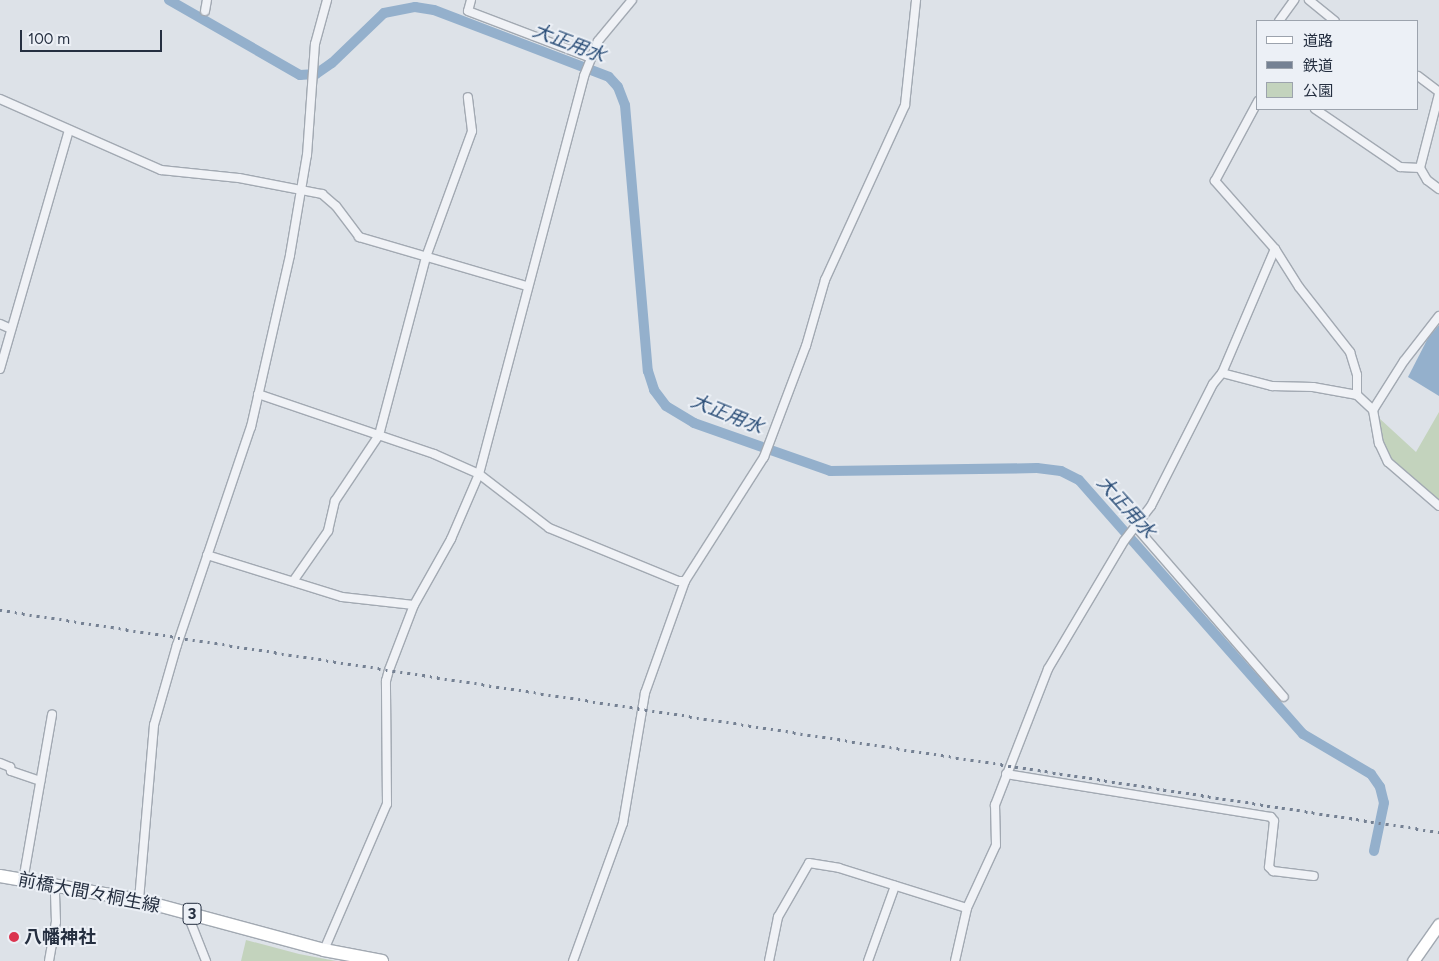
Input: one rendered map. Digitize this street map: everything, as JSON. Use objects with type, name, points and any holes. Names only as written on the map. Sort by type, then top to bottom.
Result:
[{"type":"main road","name":"前橋大間々桐生線","points":[[0,876],[139,900],[324,950],[382,961]]},
{"type":"street","points":[[205,11],[207,0]]},
{"type":"street","points":[[139,900],[154,725],[207,555],[251,427],[290,255],[307,155],[312,67],[327,0]]},
{"type":"street","points":[[471,0],[468,11],[590,59]]},
{"type":"street","points":[[324,950],[386,804],[386,681],[414,605],[451,538],[479,474],[527,286],[590,59],[598,41],[632,0]]},
{"type":"street","points":[[573,961],[624,823],[645,693],[685,581],[764,456],[806,346],[824,280],[905,105],[916,0]]},
{"type":"street","points":[[1279,20],[1294,0]]},
{"type":"street","points":[[1309,0],[1333,20]]},
{"type":"street","points":[[1419,77],[1439,93],[1420,168],[1427,180],[1439,189]]},
{"type":"street","points":[[294,580],[328,531],[335,501],[379,435],[426,257],[472,131],[468,97]]},
{"type":"street","points":[[0,99],[161,170],[301,187],[322,194],[359,237],[527,286]]},
{"type":"street","points":[[1256,105],[1215,181],[1275,249],[1299,287],[1350,352],[1357,375],[1357,395]]},
{"type":"street","points":[[1316,110],[1400,167],[1420,168]]},
{"type":"street","points":[[0,369],[69,130]]},
{"type":"street","points":[[956,961],[967,908],[996,845],[993,812],[1048,668],[1124,541],[1151,506],[1213,384],[1222,373],[1275,249]]},
{"type":"street","points":[[1374,410],[1404,361],[1439,316]]},
{"type":"street","points":[[0,324],[11,329]]},
{"type":"street","points":[[1222,373],[1272,386],[1313,387],[1357,395],[1374,410],[1379,443],[1388,462],[1439,506]]},
{"type":"street","points":[[258,394],[379,435],[479,474],[549,528],[678,581],[685,581]]},
{"type":"street","points":[[1135,528],[1284,697]]},
{"type":"street","points":[[207,555],[294,580],[342,597],[414,605]]},
{"type":"street","points":[[23,881],[52,714]]},
{"type":"street","points":[[0,763],[10,767],[10,771],[40,781]]},
{"type":"street","points":[[1006,774],[1271,818],[1274,821],[1269,867],[1273,871],[1314,876]]},
{"type":"street","points":[[769,961],[778,917],[809,863],[839,868],[967,908]]},
{"type":"street","points":[[868,961],[896,886]]},
{"type":"street","points":[[49,961],[56,922],[55,887]]},
{"type":"street","points":[[187,913],[206,961]]},
{"type":"street","points":[[1413,961],[1439,924]]},
{"type":"green space","points":[[1439,412],[1439,503],[1391,460],[1382,442],[1379,418],[1416,452]]},
{"type":"green space","points":[[246,940],[299,954],[336,961],[241,961]]},
{"type":"water","points":[[1439,325],[1439,396],[1408,377],[1428,338]]},
{"type":"waterway","name":"大正用水","points":[[169,0],[300,75],[316,74],[332,63],[384,13],[415,7],[434,10],[609,77],[618,87],[625,105],[648,371],[654,390],[666,406],[694,423],[830,471],[1037,468],[1061,471],[1079,480],[1303,734],[1371,774],[1380,787],[1384,803],[1374,851]]},
{"type":"railway","points":[[0,610],[1439,832]]},
{"type":"place","name":"八幡神社","points":[[14,937]]}]
